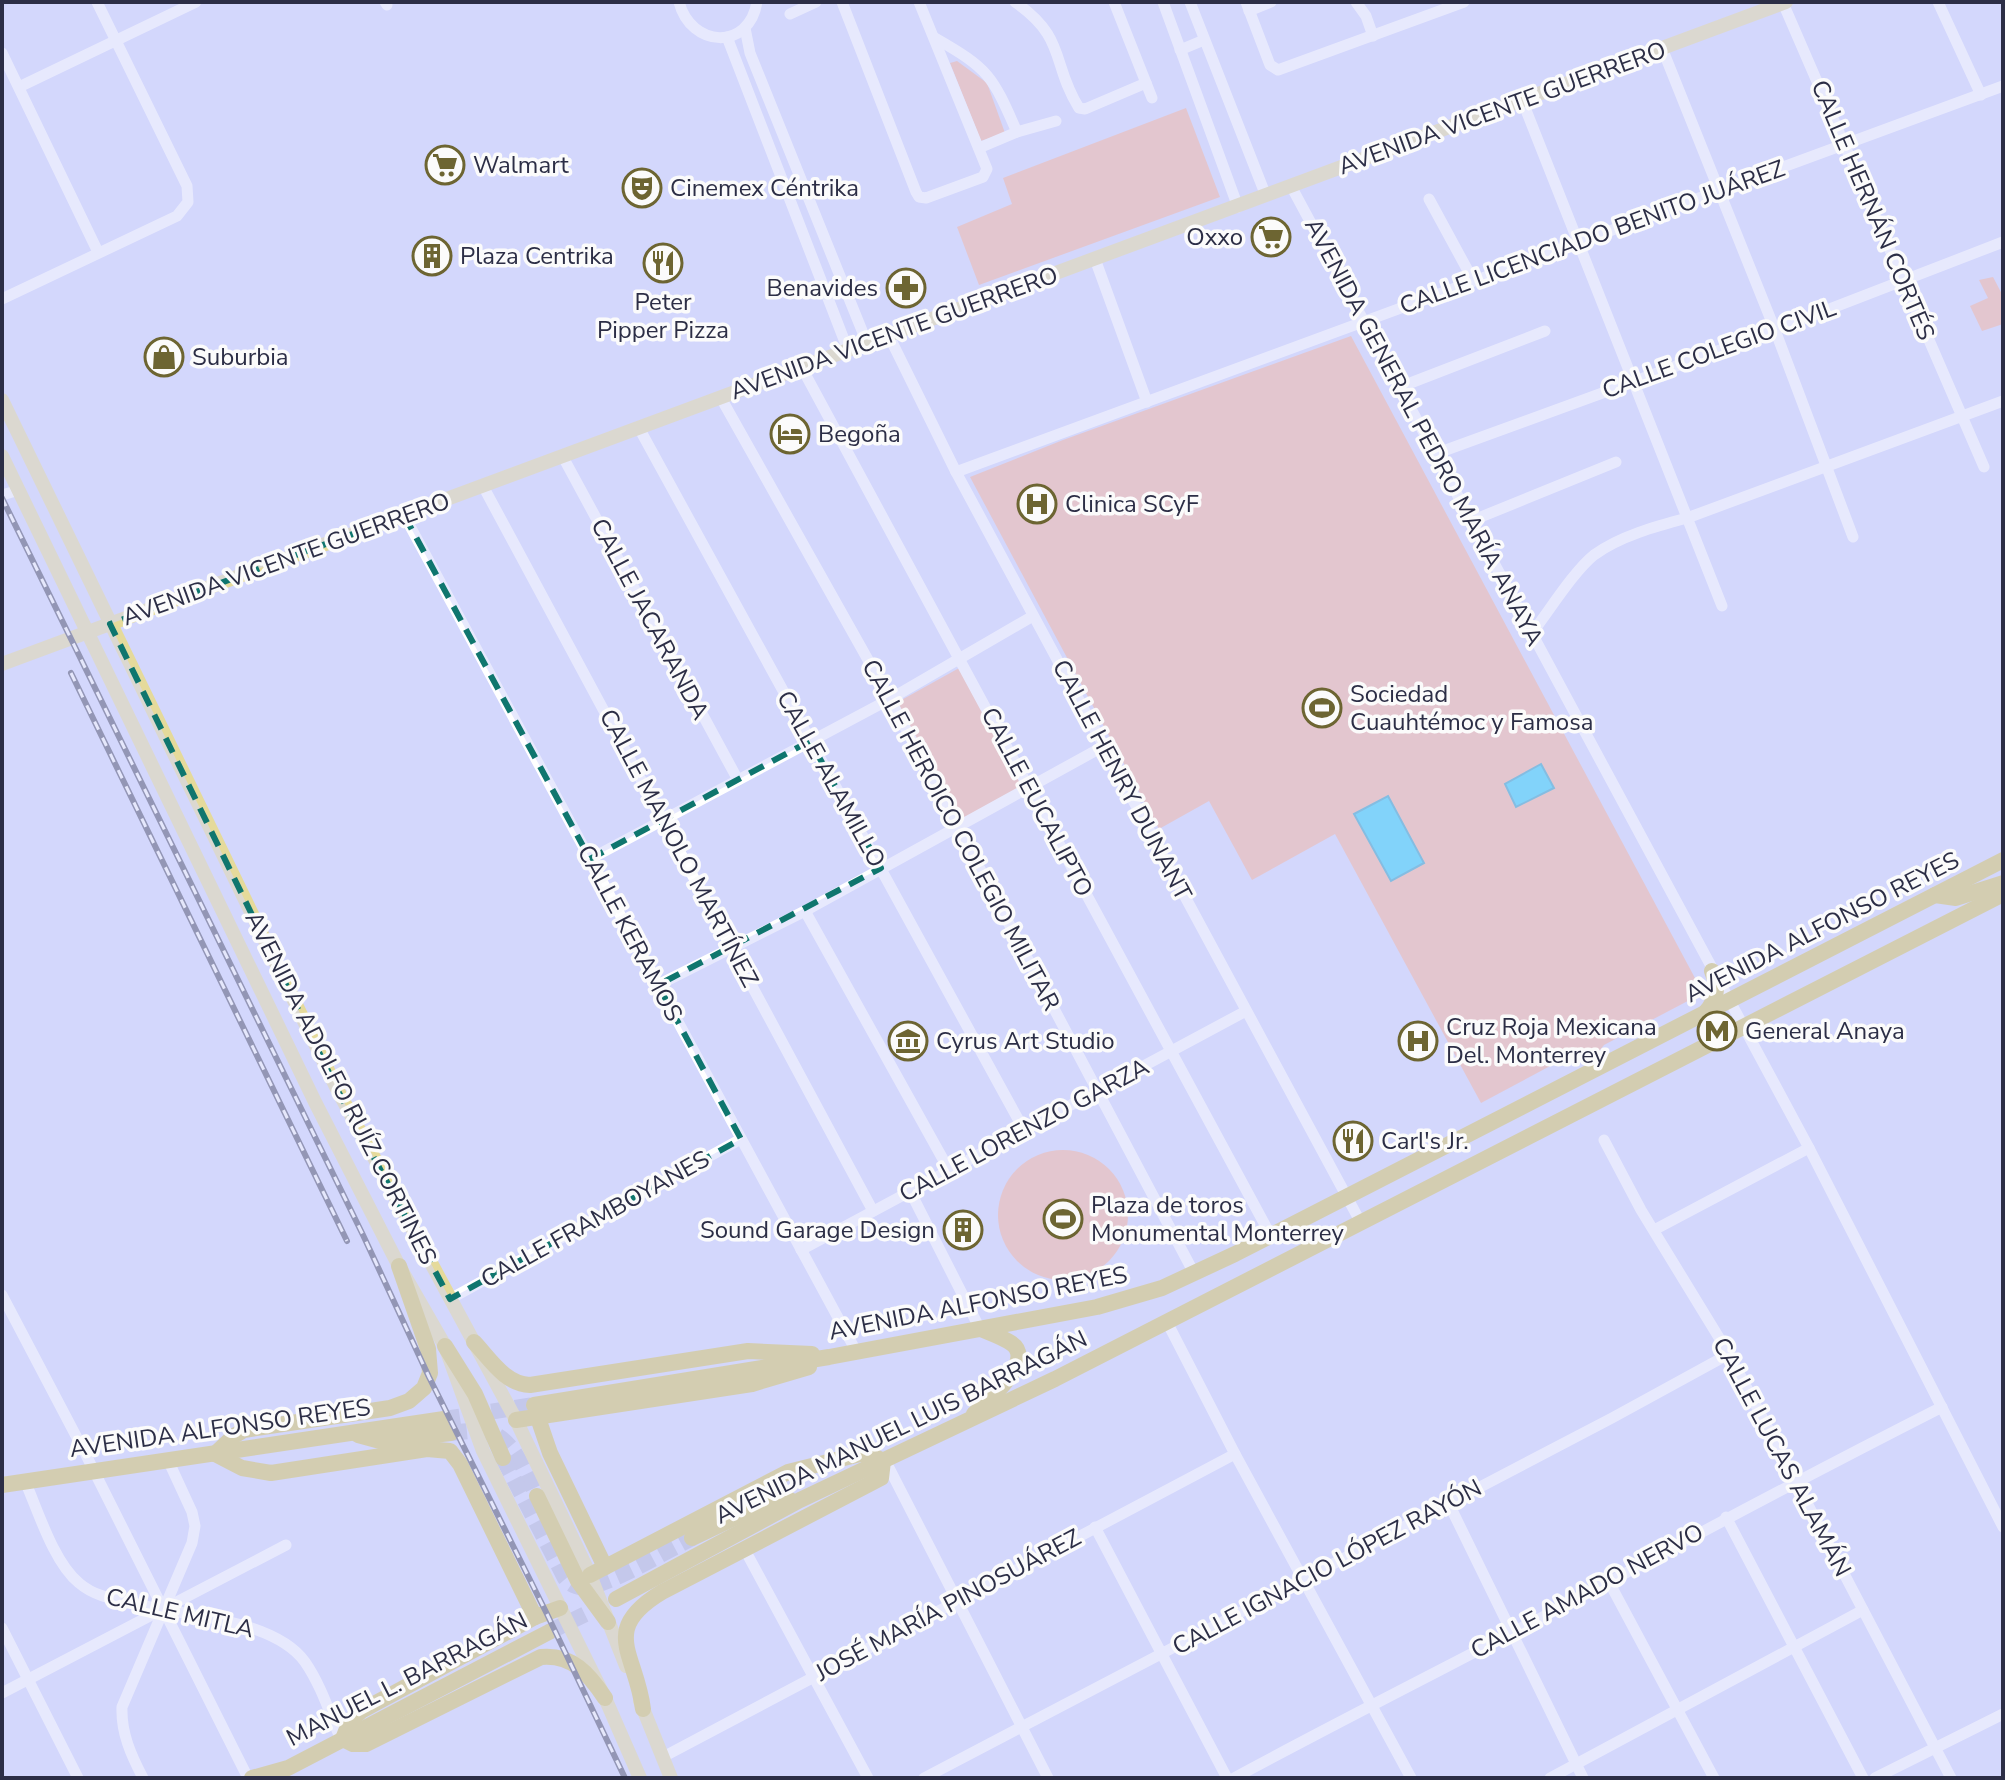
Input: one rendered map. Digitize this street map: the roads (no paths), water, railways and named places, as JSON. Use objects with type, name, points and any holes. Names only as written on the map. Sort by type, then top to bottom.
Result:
[{"type":"highway","name":"AVENIDA ALFONSO REYES","points":[[829,1357],[1097,1307],[1136,1297],[1195,1275],[2003,860]]},
{"type":"highway","points":[[1935,895],[1956,898],[2003,890]]},
{"type":"highway","points":[[1361,1223],[2003,890]]},
{"type":"highway","points":[[1696,1019],[1707,1011],[1715,997],[1716,981],[1712,971]]},
{"type":"highway","name":"AVENIDA MANUEL LUIS BARRAGÁN","points":[[616,1599],[800,1500],[968,1422],[1361,1223]]},
{"type":"highway","points":[[399,1266],[430,1362],[428,1379],[417,1395],[390,1408],[244,1430],[215,1454],[242,1468],[271,1473],[427,1449],[450,1451],[460,1464],[535,1617]]},
{"type":"highway","points":[[968,1422],[1014,1370],[1020,1358],[1011,1343],[980,1329]]},
{"type":"highway","points":[[474,1342],[508,1379],[521,1385],[748,1351],[790,1351],[829,1357]]},
{"type":"highway","points":[[445,1346],[475,1394],[503,1458]]},
{"type":"highway","points":[[516,1420],[536,1412],[752,1384],[792,1374],[829,1357]]},
{"type":"highway","points":[[536,1412],[598,1571],[788,1472],[860,1454],[870,1454],[884,1460],[881,1478],[647,1601],[628,1621],[625,1638],[640,1686],[643,1709]]},
{"type":"highway","name":"AVENIDA ALFONSO REYES","points":[[2,1485],[355,1434],[380,1441],[447,1426]]},
{"type":"highway","points":[[537,1496],[578,1581],[608,1622]]},
{"type":"highway","points":[[692,1538],[757,1507],[775,1501],[800,1500]]},
{"type":"highway","points":[[560,1608],[535,1617],[361,1711],[350,1721],[342,1739],[353,1744],[366,1744],[541,1657],[557,1657],[574,1664],[592,1680],[605,1698]]},
{"type":"highway","name":"MANUEL L. BARRAGÁN","points":[[250,1778],[283,1773],[342,1739],[549,1632]]},
{"type":"main road","name":"AVENIDA VICENTE GUERRERO","points":[[2,664],[1785,2]]},
{"type":"main road","name":"AVENIDA ADOLFO RUÍZ CORTINES","points":[[2,400],[338,1091],[598,1571],[608,1622],[671,1778]]},
{"type":"main road","name":"AVENIDA ADOLFO RUÍZ CORTINES","points":[[2,456],[310,1090],[399,1266],[445,1346],[483,1451],[605,1698],[640,1778]]},
{"type":"street","points":[[2,299],[177,216],[188,202],[187,186],[97,2]]},
{"type":"street","points":[[19,87],[196,2]]},
{"type":"street","points":[[679,2],[689,24],[698,32],[707,36],[727,37],[745,28],[753,18],[757,2]]},
{"type":"street","points":[[790,14],[816,2]]},
{"type":"street","points":[[842,2],[919,197],[926,198],[985,176],[987,169],[919,2]]},
{"type":"street","points":[[1015,2],[1050,35],[1079,108],[1085,109],[1146,83]]},
{"type":"street","points":[[1114,2],[1152,98]]},
{"type":"street","points":[[1163,2],[1238,207]]},
{"type":"street","points":[[1190,2],[1266,196]]},
{"type":"street","points":[[1271,2],[1247,6],[1272,68],[1283,69],[1373,36],[1432,8],[1464,2]]},
{"type":"street","points":[[1356,2],[1366,16],[1373,36]]},
{"type":"street","name":"CALLE HERNÁN CORTÉS","points":[[1785,2],[1984,467]]},
{"type":"street","points":[[1938,2],[1981,95]]},
{"type":"street","points":[[745,28],[750,53],[867,343]]},
{"type":"street","points":[[727,37],[848,350]]},
{"type":"street","points":[[935,38],[972,60],[991,77],[1017,132]]},
{"type":"street","points":[[1180,50],[1204,40]]},
{"type":"street","points":[[1662,48],[1775,330],[1853,537]]},
{"type":"street","points":[[2,53],[98,252]]},
{"type":"street","points":[[2000,87],[2003,100]]},
{"type":"street","name":"CALLE LICENCIADO BENITO JUÁREZ","points":[[956,472],[2000,87]]},
{"type":"street","points":[[1522,100],[1722,606]]},
{"type":"street","points":[[979,148],[1017,132],[1056,121]]},
{"type":"street","name":"AVENIDA GENERAL PEDRO MARÍA ANAYA","points":[[1291,186],[1809,1148],[2003,1527]]},
{"type":"street","points":[[1429,199],[1473,280]]},
{"type":"street","name":"CALLE COLEGIO CIVIL","points":[[1435,454],[1775,330],[2003,242]]},
{"type":"street","points":[[1095,259],[1147,402]]},
{"type":"street","points":[[1400,387],[1545,331]]},
{"type":"street","name":"CALLE HENRY DUNANT","points":[[888,334],[956,472],[1361,1223]]},
{"type":"street","name":"CALLE EUCALIPTO","points":[[802,368],[1271,1236]]},
{"type":"street","name":"CALLE HEROICO COLEGIO MILITAR","points":[[721,398],[890,699],[1195,1275]]},
{"type":"street","points":[[1532,633],[1592,557],[1630,537],[2003,401]]},
{"type":"street","name":"CALLE ALAMILLO","points":[[639,428],[1024,1130]]},
{"type":"street","name":"CALLE JACARANDA","points":[[563,457],[738,780]]},
{"type":"street","points":[[1471,521],[1616,462]]},
{"type":"street","name":"CALLE MANOLO MARTÍNEZ","points":[[483,486],[873,1211]]},
{"type":"street","points":[[2,495],[19,490]]},
{"type":"street","name":"CALLE KERAMOS","points":[[404,515],[856,1351]]},
{"type":"street","points":[[590,859],[890,699],[1033,616]]},
{"type":"street","points":[[658,985],[805,911],[1104,746]]},
{"type":"street","points":[[805,911],[949,1170]]},
{"type":"street","name":"CALLE LORENZO GARZA","points":[[801,1250],[1246,1011]]},
{"type":"street","name":"CALLE FRAMBOYANES","points":[[450,1299],[741,1139]]},
{"type":"street","name":"CALLE LUCAS ALAMÁN","points":[[1604,1140],[1629,1189],[1729,1354],[1951,1778]]},
{"type":"street","points":[[1654,1230],[1809,1148]]},
{"type":"street","points":[[910,1191],[980,1329]]},
{"type":"street","points":[[2,1295],[250,1778]]},
{"type":"street","points":[[1167,1322],[1411,1778]]},
{"type":"street","name":"CALLE IGNACIO LÓPEZ RAYÓN","points":[[924,1778],[1729,1354]]},
{"type":"street","name":"CALLE AMADO NERVO","points":[[1234,1778],[1609,1582],[1796,1480],[1942,1407]]},
{"type":"street","name":"JOSÉ MARÍA PINOSUÁREZ","points":[[663,1757],[1235,1454]]},
{"type":"street","points":[[143,1778],[125,1739],[122,1707],[185,1561],[195,1526],[186,1496],[168,1460]]},
{"type":"street","points":[[884,1460],[1048,1778]]},
{"type":"street","name":"CALLE MITLA","points":[[25,1481],[59,1556],[80,1585],[107,1598],[243,1626],[264,1633],[295,1650],[316,1681],[342,1739]]},
{"type":"street","points":[[1449,1504],[1583,1778]]},
{"type":"street","points":[[1726,1517],[1863,1778]]},
{"type":"street","points":[[1095,1527],[1227,1778]]},
{"type":"street","points":[[2,1693],[286,1545]]},
{"type":"street","points":[[745,1550],[868,1778]]},
{"type":"street","points":[[1609,1582],[1714,1778]]},
{"type":"street","points":[[1550,1778],[1863,1610]]},
{"type":"street","points":[[2,1628],[78,1778]]},
{"type":"street","points":[[1875,1778],[2003,1714]]},
{"type":"water","points":[[1541,764],[1554,788],[1516,807],[1505,784]]},
{"type":"water","points":[[1388,796],[1424,863],[1391,881],[1354,814]]},
{"type":"tunnel","points":[[444,1419],[534,1405]]},
{"type":"tunnel","points":[[451,1433],[479,1431],[497,1436],[512,1449],[537,1496]]},
{"type":"tunnel","points":[[503,1458],[565,1578],[574,1585],[581,1587],[604,1582],[692,1538]]},
{"type":"tunnel","points":[[549,1632],[608,1603]]},
{"type":"railway","points":[[2,498],[625,1778]]},
{"type":"railway","points":[[71,673],[347,1241]]},
{"type":"place","name":"Walmart","points":[[445,165]]},
{"type":"place","name":"Cinemex Céntrika","points":[[642,188]]},
{"type":"place","name":"Oxxo","points":[[1271,237]]},
{"type":"place","name":"Plaza Centrika","points":[[432,256]]},
{"type":"place","name":"Peter Pipper Pizza","points":[[663,263]]},
{"type":"place","name":"Benavides","points":[[906,288]]},
{"type":"place","name":"Suburbia","points":[[164,357]]},
{"type":"place","name":"Begoña","points":[[790,434]]},
{"type":"place","name":"Clinica SCyF","points":[[1037,504]]},
{"type":"place","name":"Sociedad Cuauhtémoc y Famosa","points":[[1322,708]]},
{"type":"place","name":"General Anaya","points":[[1717,1031]]},
{"type":"place","name":"Cyrus Art Studio","points":[[908,1041]]},
{"type":"place","name":"Cruz Roja Mexicana Del. Monterrey","points":[[1418,1041]]},
{"type":"place","name":"Carl's Jr.","points":[[1353,1141]]},
{"type":"place","name":"Plaza de toros Monumental Monterrey","points":[[1063,1219]]},
{"type":"place","name":"Sound Garage Design","points":[[963,1230]]}]
